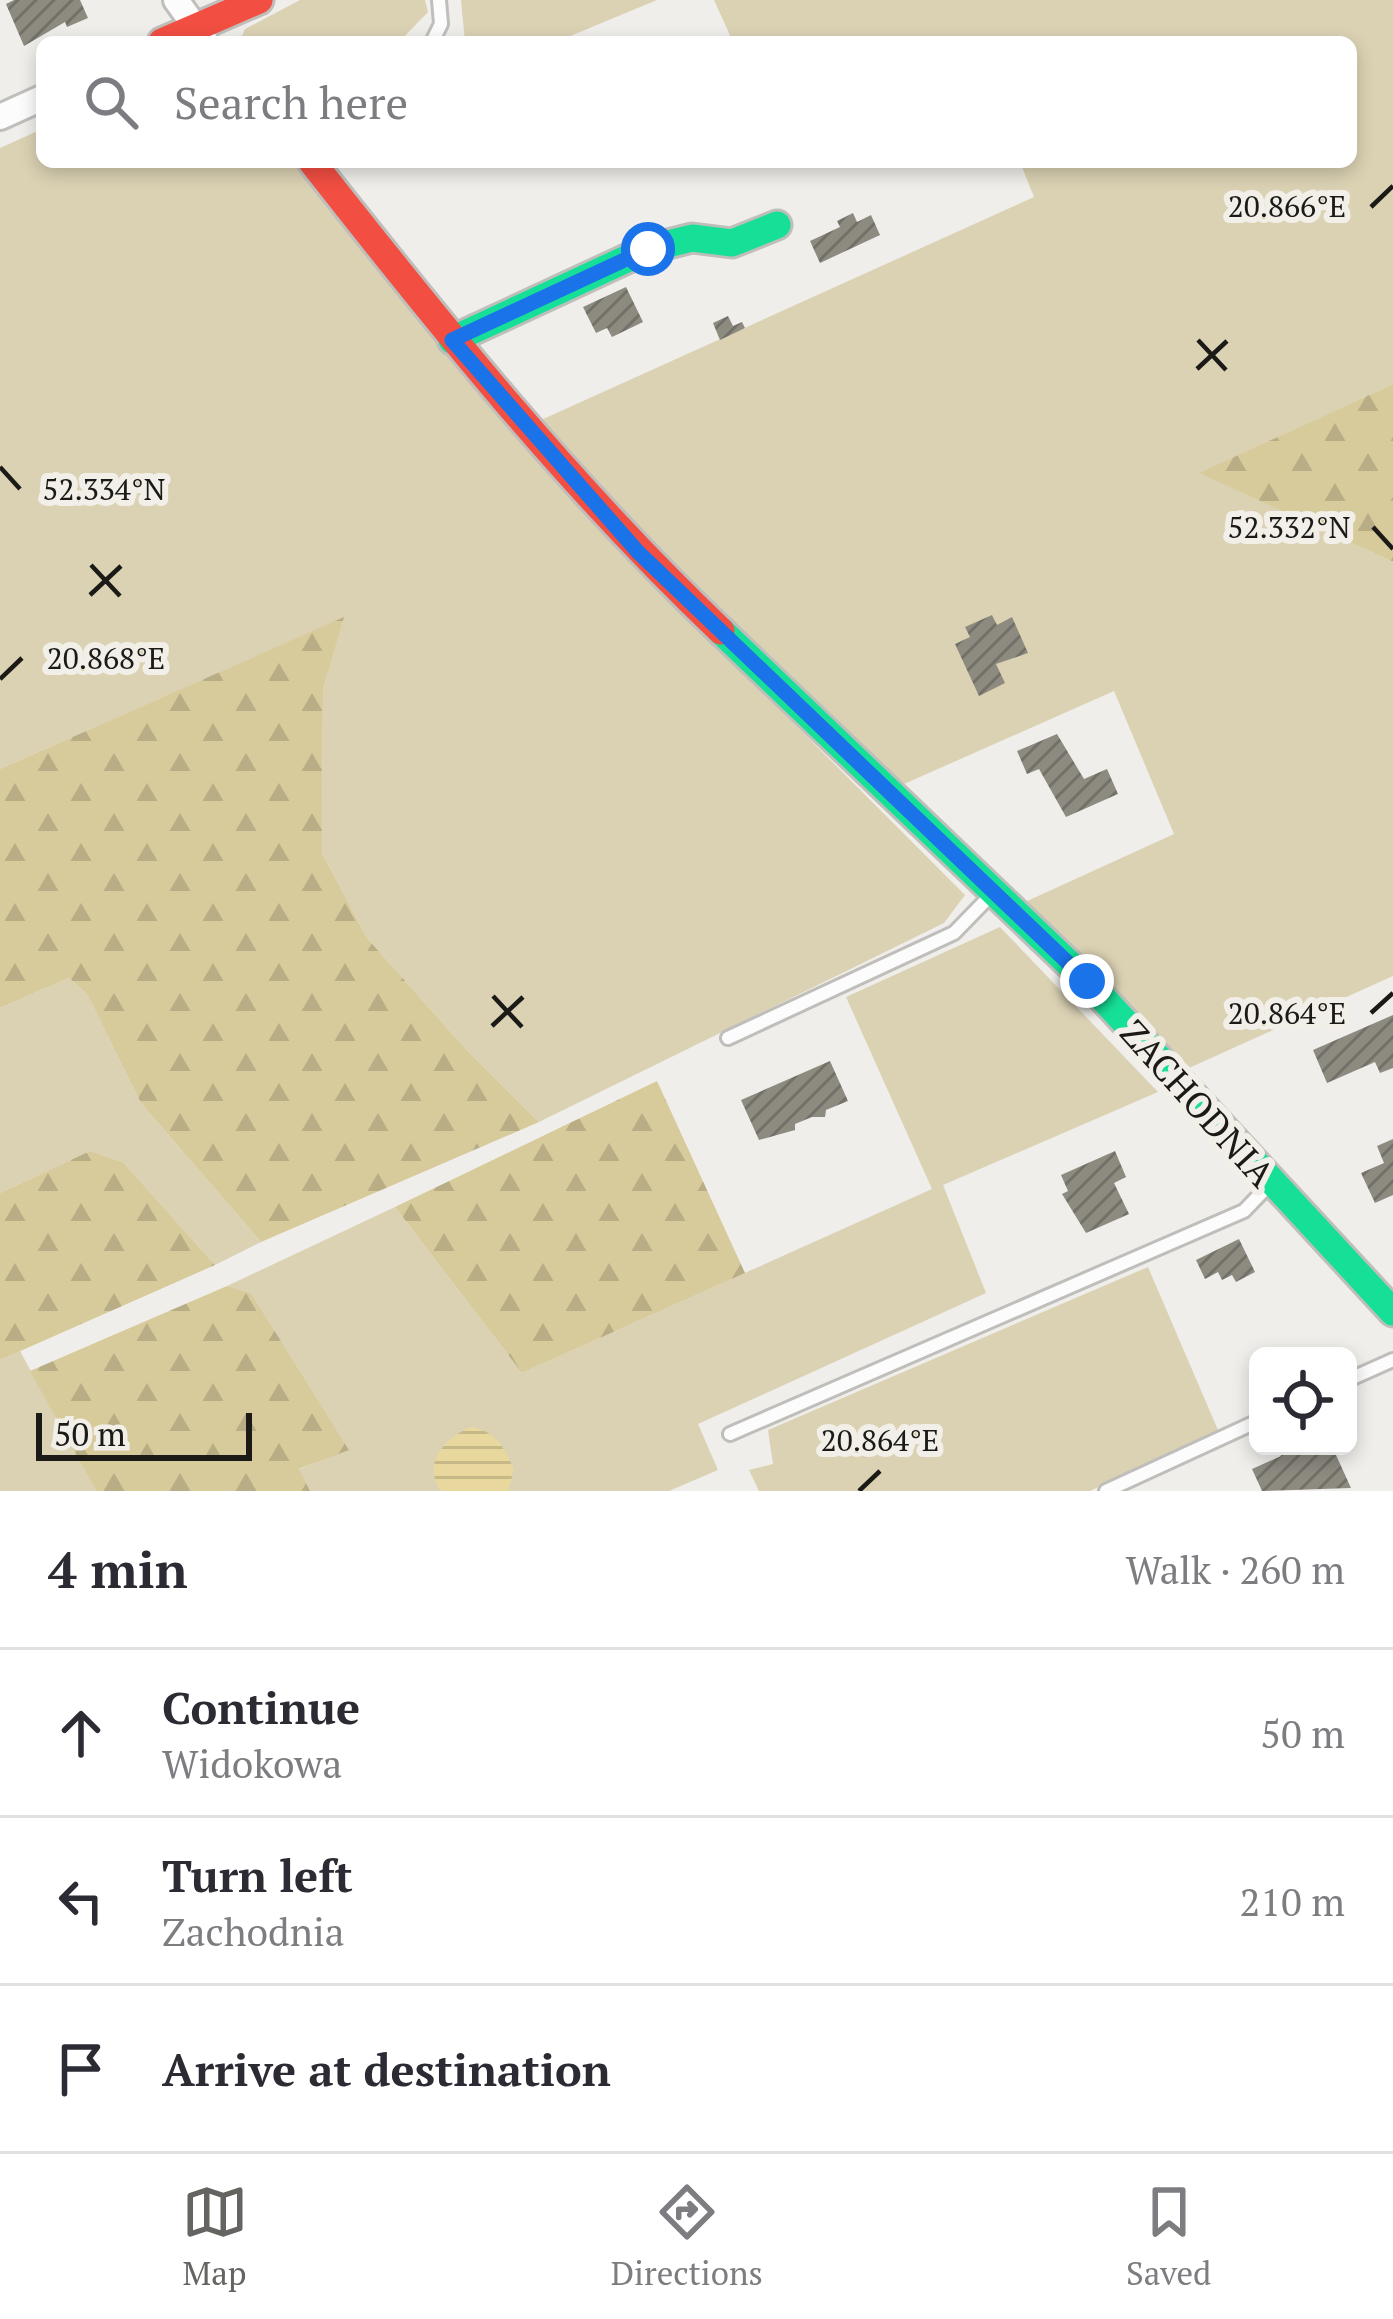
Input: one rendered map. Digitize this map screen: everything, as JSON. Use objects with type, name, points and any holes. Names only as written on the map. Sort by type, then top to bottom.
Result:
[{"type":"street","points":[[176,0],[199,35],[259,0]]},
{"type":"street","points":[[0,117],[36,101]]},
{"type":"street","name":"ZACHODNIA","points":[[317,168],[452,340],[638,552],[1087,981],[1393,1312]]},
{"type":"street","points":[[452,340],[648,249],[692,238],[732,243],[777,225]]},
{"type":"lane","points":[[435,36],[441,24],[439,0]]},
{"type":"lane","points":[[728,1038],[955,933],[992,895]]},
{"type":"lane","points":[[730,1434],[1244,1210],[1271,1183]]},
{"type":"lane","points":[[1357,1376],[1393,1360]]},
{"type":"lane","points":[[1106,1491],[1249,1425]]},
{"type":"shaded area","points":[[300,0],[425,0],[428,12],[405,36],[242,36],[245,29]]},
{"type":"shaded area","points":[[461,0],[657,0],[570,36],[464,36]]},
{"type":"shaded area","points":[[714,0],[1393,0],[1393,384],[1200,473],[1393,562],[1393,976],[1189,1068],[1025,902],[1174,834],[1114,691],[895,788],[647,544],[541,420],[1034,197],[1022,168],[1357,168],[1357,36],[730,36]]},
{"type":"shaded area","points":[[36,132],[36,168],[303,168],[590,519],[965,895],[944,923],[539,1122],[463,1046],[367,938],[322,853],[323,689],[343,618],[0,769],[0,148]]},
{"type":"shaded area","points":[[1000,927],[1158,1092],[943,1185],[986,1293],[698,1424],[718,1470],[669,1491],[310,1491],[298,1470],[348,1449],[251,1293],[227,1286],[395,1207],[522,1373],[932,1189],[846,997]]},
{"type":"shaded area","points":[[69,978],[87,994],[141,1103],[261,1242],[215,1265],[123,1162],[90,1151],[0,1193],[0,1008]]},
{"type":"shaded area","points":[[1148,1267],[1218,1430],[1090,1491],[759,1491],[749,1470],[773,1464],[768,1430]]},
{"type":"shaded area","points":[[20,1351],[96,1491],[0,1491],[0,1360]]},
{"type":"shaded area","points":[[471,1427],[493,1436],[506,1453],[514,1469],[508,1491],[441,1491],[434,1471],[439,1452]]},
{"type":"green space","points":[[1393,384],[1393,562],[1199,473]]},
{"type":"green space","points":[[344,617],[323,689],[322,853],[367,938],[463,1046],[539,1122],[261,1242],[141,1103],[87,994],[69,978],[0,1008],[0,769]]},
{"type":"green space","points":[[657,1081],[745,1273],[522,1373],[395,1207]]},
{"type":"green space","points":[[90,1151],[123,1162],[215,1265],[0,1360],[0,1193]]},
{"type":"green space","points":[[227,1286],[251,1293],[349,1450],[299,1469],[310,1491],[96,1491],[30,1371]]},
{"type":"building","points":[[80,0],[88,18],[67,27],[65,22],[24,46],[6,4]]},
{"type":"building","points":[[853,213],[857,222],[871,215],[880,235],[820,263],[810,241],[840,227],[837,221]]},
{"type":"building","points":[[626,287],[643,322],[612,337],[607,328],[596,333],[583,307]]},
{"type":"building","points":[[728,316],[733,326],[742,322],[745,328],[720,340],[713,323]]},
{"type":"building","points":[[992,615],[997,625],[1012,617],[1028,653],[996,664],[1005,683],[979,696],[955,644],[970,637],[965,627]]},
{"type":"building","points":[[1057,734],[1084,779],[1107,769],[1118,794],[1066,817],[1039,769],[1027,774],[1017,751]]},
{"type":"building","points":[[1393,1015],[1393,1068],[1380,1073],[1375,1062],[1327,1083],[1313,1050]]},
{"type":"building","points":[[830,1061],[848,1101],[826,1110],[825,1117],[812,1117],[795,1124],[795,1130],[759,1140],[741,1100]]},
{"type":"building","points":[[1393,1139],[1393,1195],[1375,1203],[1361,1173],[1384,1163],[1377,1146]]},
{"type":"building","points":[[1115,1151],[1126,1177],[1114,1183],[1129,1214],[1086,1233],[1062,1194],[1068,1191],[1061,1175]]},
{"type":"building","points":[[1239,1239],[1255,1272],[1236,1282],[1232,1275],[1222,1280],[1218,1272],[1205,1279],[1196,1260]]},
{"type":"building","points":[[1336,1455],[1351,1488],[1262,1491],[1252,1469],[1281,1456]]},
{"type":"traffic: fast","points":[[452,340],[648,249],[692,238],[732,243],[777,225]]},
{"type":"traffic: fast","points":[[721,631],[1087,981],[1393,1312]]},
{"type":"traffic: jam","points":[[176,36],[259,0]]},
{"type":"traffic: jam","points":[[317,168],[559,462],[721,631]]},
{"type":"route","points":[[648,249],[452,340],[638,552],[1087,981]]}]
